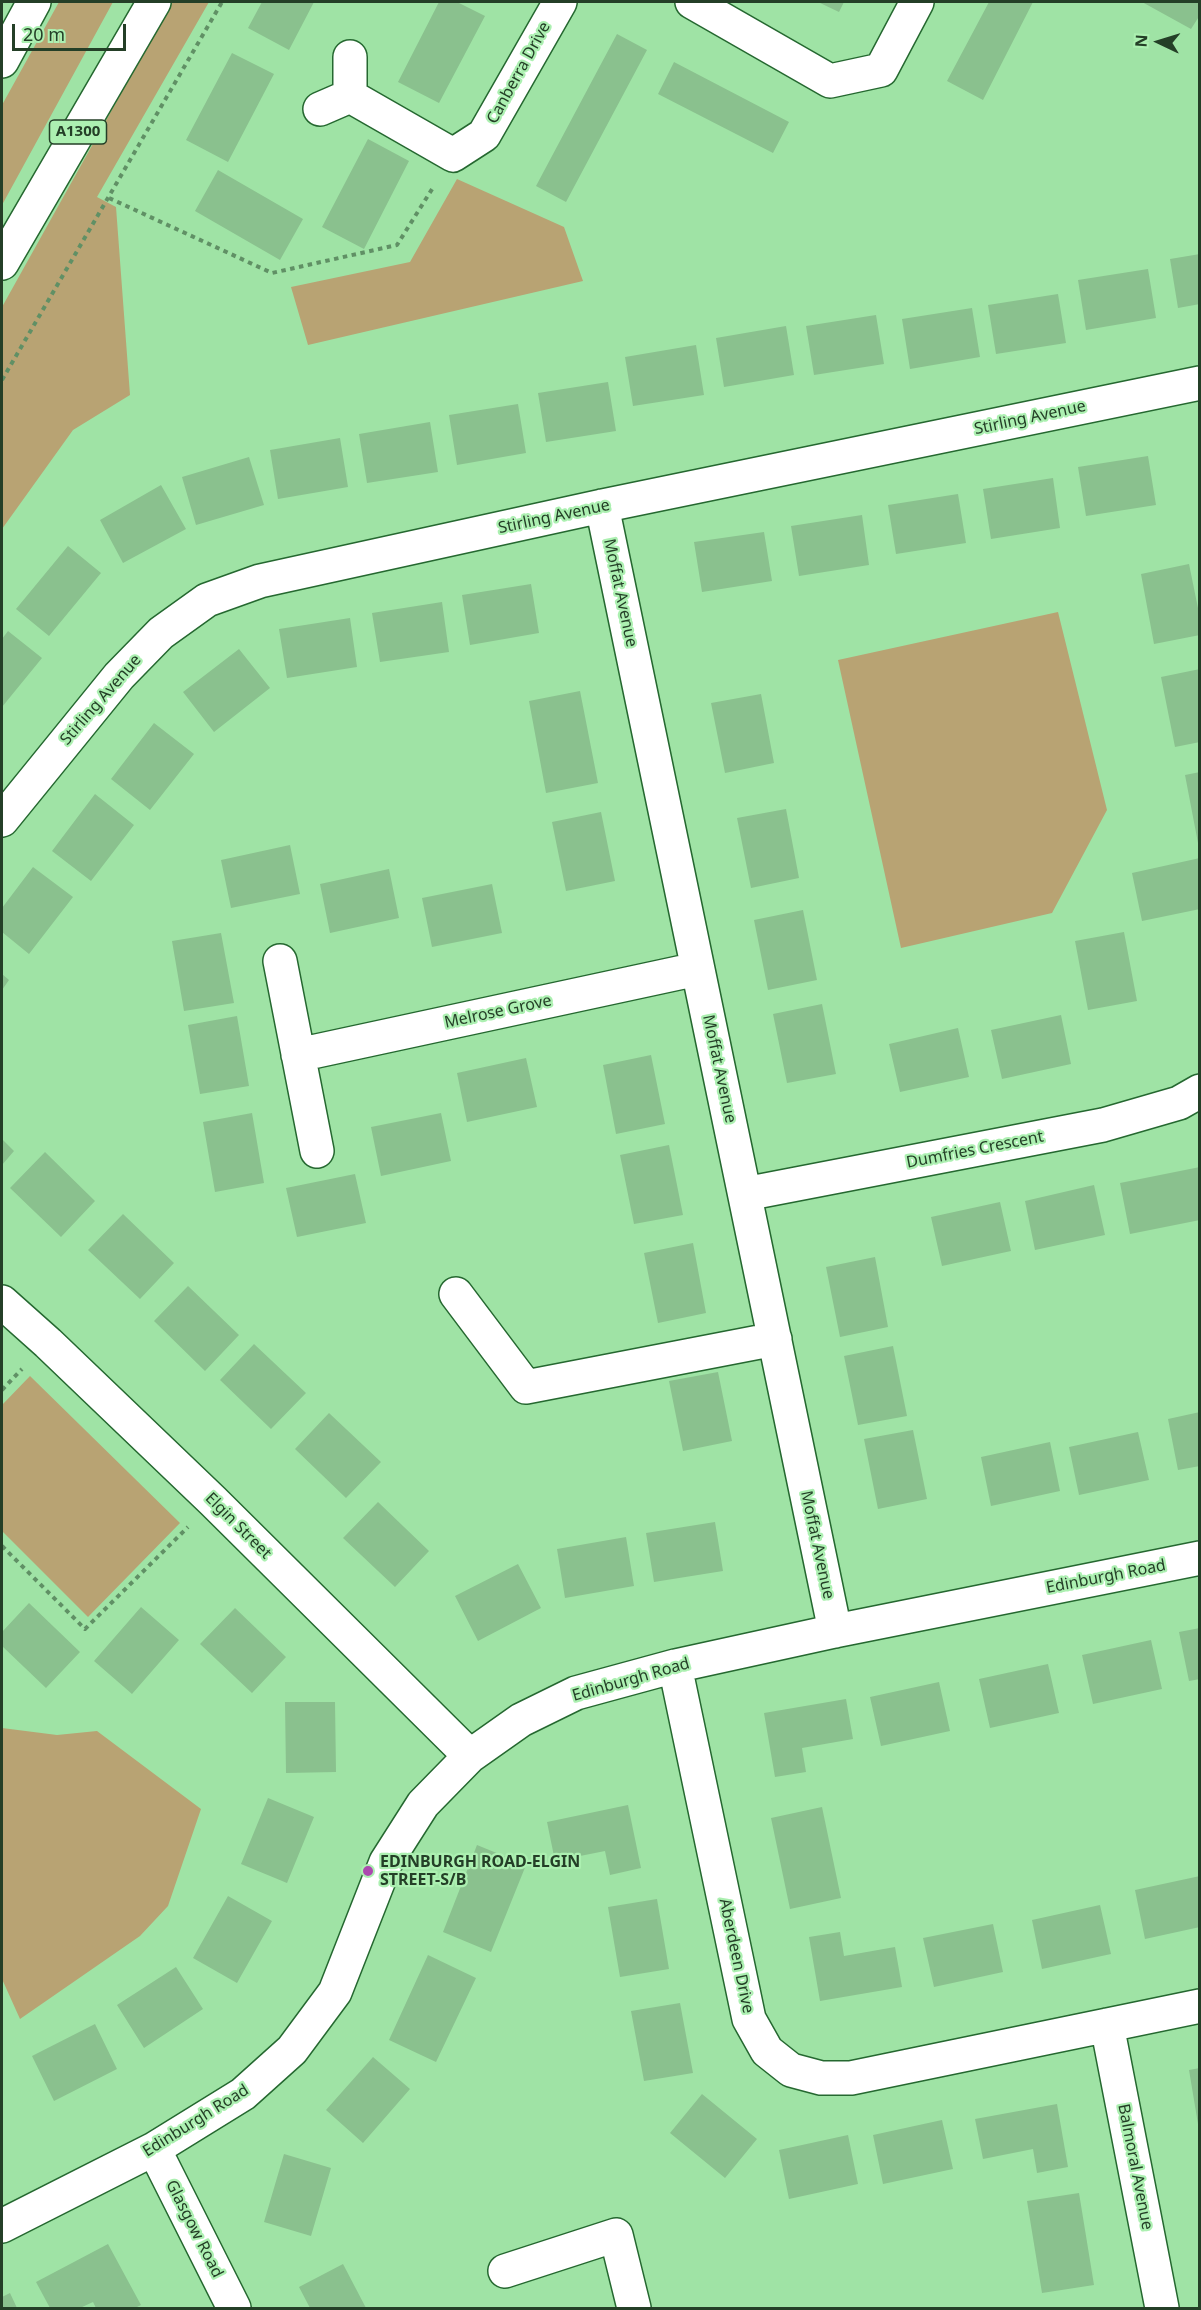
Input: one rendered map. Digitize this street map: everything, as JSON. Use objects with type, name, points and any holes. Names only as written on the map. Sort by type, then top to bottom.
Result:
[{"type":"main road","points":[[2,61],[34,2]]},
{"type":"main road","name":"A1300","points":[[2,263],[154,2]]},
{"type":"main road","name":"Canberra Drive","points":[[453,154],[484,135],[560,2]]},
{"type":"main road","points":[[692,2],[830,81],[881,70],[917,2]]},
{"type":"main road","points":[[350,57],[350,96]]},
{"type":"main road","points":[[350,96],[453,154]]},
{"type":"main road","points":[[320,109],[350,96]]},
{"type":"main road","name":"Stirling Avenue","points":[[2,820],[119,676],[160,633],[207,600],[260,581],[602,506],[1200,383]]},
{"type":"main road","name":"Moffat Avenue","points":[[602,506],[835,1631]]},
{"type":"main road","points":[[280,961],[317,1151]]},
{"type":"main road","name":"Melrose Grove","points":[[298,1055],[697,969]]},
{"type":"main road","name":"Dumfries Crescent","points":[[745,1194],[1103,1125],[1179,1103],[1200,1091]]},
{"type":"main road","points":[[456,1294],[526,1387],[775,1339]]},
{"type":"main road","name":"Elgin Street","points":[[2,1302],[213,1501],[470,1756]]},
{"type":"main road","name":"Edinburgh Road","points":[[2,2226],[154,2149],[243,2094],[292,2050],[334,1992],[386,1862],[423,1804],[470,1756],[520,1720],[576,1693],[675,1666],[835,1631],[1200,1558]]},
{"type":"main road","name":"Aberdeen Drive","points":[[675,1666],[749,2019],[767,2051],[790,2070],[820,2078],[851,2078],[1200,2006]]},
{"type":"main road","name":"Balmoral Avenue","points":[[1107,2025],[1162,2308]]},
{"type":"main road","name":"Glasgow Road","points":[[154,2149],[234,2308]]},
{"type":"main road","points":[[505,2271],[616,2235],[634,2308]]},
{"type":"path","points":[[2,380],[222,2]]},
{"type":"path","points":[[110,198],[272,273],[397,245],[453,154]]},
{"type":"path","points":[[2,1546],[85,1629],[213,1501]]},
{"type":"shaded area","points":[[59,2],[113,2],[2,205],[2,105]]},
{"type":"shaded area","points":[[172,2],[209,2],[97,197],[116,207],[130,395],[73,430],[2,529],[2,307]]},
{"type":"shaded area","points":[[457,179],[564,227],[583,281],[308,345],[291,287],[410,262]]},
{"type":"shaded area","points":[[1058,612],[1107,810],[1052,913],[901,948],[838,660]]},
{"type":"shaded area","points":[[30,1376],[180,1523],[88,1617],[2,1531],[2,1405]]},
{"type":"shaded area","points":[[2,1728],[57,1735],[97,1731],[201,1809],[168,1906],[140,1936],[20,2019],[2,1979]]},
{"type":"building","points":[[262,2],[314,2],[289,50],[248,28]]},
{"type":"building","points":[[439,2],[457,2],[485,16],[439,103],[398,82]]},
{"type":"building","points":[[818,2],[844,2],[839,12]]},
{"type":"building","points":[[989,2],[1033,2],[983,100],[947,81]]},
{"type":"building","points":[[1142,2],[1200,2],[1200,15],[1191,29]]},
{"type":"building","points":[[617,34],[647,50],[566,202],[536,186]]},
{"type":"building","points":[[232,53],[274,74],[228,162],[186,140]]},
{"type":"building","points":[[674,62],[789,122],[773,153],[658,94]]},
{"type":"building","points":[[368,139],[409,161],[364,249],[322,227]]},
{"type":"building","points":[[218,170],[303,219],[280,260],[195,211]]},
{"type":"building","points":[[1200,254],[1200,304],[1178,308],[1170,259]]},
{"type":"building","points":[[1148,269],[1156,318],[1086,330],[1078,280]]},
{"type":"building","points":[[1058,294],[1066,343],[996,354],[988,305]]},
{"type":"building","points":[[972,308],[980,357],[910,369],[902,319]]},
{"type":"building","points":[[876,315],[884,364],[814,375],[806,326]]},
{"type":"building","points":[[786,326],[794,375],[724,387],[716,338]]},
{"type":"building","points":[[696,345],[704,395],[633,406],[625,357]]},
{"type":"building","points":[[608,382],[616,431],[546,442],[538,393]]},
{"type":"building","points":[[518,404],[526,453],[457,465],[449,415]]},
{"type":"building","points":[[430,422],[438,472],[367,483],[359,434]]},
{"type":"building","points":[[340,438],[348,487],[278,499],[270,450]]},
{"type":"building","points":[[1148,456],[1156,505],[1086,516],[1078,467]]},
{"type":"building","points":[[249,457],[264,505],[196,525],[182,477]]},
{"type":"building","points":[[1053,478],[1060,528],[991,539],[983,489]]},
{"type":"building","points":[[161,485],[186,529],[123,563],[100,520]]},
{"type":"building","points":[[958,494],[966,543],[896,554],[888,505]]},
{"type":"building","points":[[862,515],[869,565],[799,576],[791,526]]},
{"type":"building","points":[[764,532],[772,581],[702,592],[694,542]]},
{"type":"building","points":[[68,546],[101,573],[49,636],[16,609]]},
{"type":"building","points":[[1189,564],[1200,618],[1200,635],[1154,644],[1141,574]]},
{"type":"building","points":[[531,584],[539,633],[470,645],[462,595]]},
{"type":"building","points":[[442,602],[449,652],[380,662],[372,613]]},
{"type":"building","points":[[350,618],[357,667],[287,678],[279,629]]},
{"type":"building","points":[[8,631],[42,658],[2,707],[2,639]]},
{"type":"building","points":[[239,649],[270,688],[214,732],[183,692]]},
{"type":"building","points":[[1200,669],[1200,742],[1175,747],[1161,677]]},
{"type":"building","points":[[580,691],[598,783],[546,793],[529,701]]},
{"type":"building","points":[[761,694],[774,763],[725,773],[711,703]]},
{"type":"building","points":[[154,723],[194,754],[150,810],[111,779]]},
{"type":"building","points":[[1200,772],[1200,843],[1198,843],[1185,775]]},
{"type":"building","points":[[95,794],[134,825],[91,881],[52,851]]},
{"type":"building","points":[[786,809],[799,878],[751,888],[737,818]]},
{"type":"building","points":[[601,812],[615,881],[566,891],[552,822]]},
{"type":"building","points":[[290,845],[300,894],[231,908],[221,860]]},
{"type":"building","points":[[1200,858],[1200,909],[1142,921],[1132,873]]},
{"type":"building","points":[[33,867],[73,897],[29,954],[2,932],[2,908]]},
{"type":"building","points":[[389,869],[399,918],[330,933],[320,884]]},
{"type":"building","points":[[492,884],[502,933],[432,947],[422,898]]},
{"type":"building","points":[[803,910],[817,980],[768,990],[754,920]]},
{"type":"building","points":[[1124,932],[1137,1001],[1088,1010],[1075,941]]},
{"type":"building","points":[[221,933],[234,1003],[184,1011],[172,941]]},
{"type":"building","points":[[2,974],[9,980],[2,990]]},
{"type":"building","points":[[822,1004],[836,1074],[787,1083],[773,1014]]},
{"type":"building","points":[[1061,1015],[1071,1064],[1002,1079],[991,1030]]},
{"type":"building","points":[[237,1016],[249,1086],[200,1094],[188,1025]]},
{"type":"building","points":[[958,1028],[969,1077],[900,1092],[889,1044]]},
{"type":"building","points":[[651,1055],[665,1124],[616,1134],[603,1065]]},
{"type":"building","points":[[526,1058],[537,1107],[467,1122],[457,1073]]},
{"type":"building","points":[[252,1113],[264,1183],[215,1192],[203,1122]]},
{"type":"building","points":[[441,1113],[451,1161],[381,1176],[371,1127]]},
{"type":"building","points":[[2,1139],[14,1151],[2,1165]]},
{"type":"building","points":[[669,1145],[683,1215],[634,1224],[620,1155]]},
{"type":"building","points":[[45,1152],[95,1201],[61,1237],[10,1188]]},
{"type":"building","points":[[1200,1167],[1200,1220],[1130,1234],[1120,1183]]},
{"type":"building","points":[[355,1174],[366,1223],[297,1237],[286,1188]]},
{"type":"building","points":[[1094,1185],[1105,1235],[1035,1250],[1025,1201]]},
{"type":"building","points":[[1000,1202],[1011,1251],[942,1266],[931,1217]]},
{"type":"building","points":[[123,1214],[174,1263],[140,1299],[88,1250]]},
{"type":"building","points":[[693,1243],[706,1313],[658,1323],[644,1253]]},
{"type":"building","points":[[875,1257],[888,1327],[840,1337],[826,1267]]},
{"type":"building","points":[[188,1286],[239,1335],[205,1371],[154,1321]]},
{"type":"building","points":[[254,1344],[306,1393],[271,1429],[220,1380]]},
{"type":"building","points":[[893,1346],[907,1416],[858,1425],[844,1356]]},
{"type":"building","points":[[718,1372],[732,1441],[683,1451],[669,1381]]},
{"type":"building","points":[[1200,1412],[1200,1466],[1178,1470],[1168,1419]]},
{"type":"building","points":[[329,1413],[381,1462],[346,1498],[295,1449]]},
{"type":"building","points":[[913,1430],[927,1499],[878,1509],[864,1439]]},
{"type":"building","points":[[1138,1432],[1149,1480],[1079,1495],[1069,1447]]},
{"type":"building","points":[[1050,1442],[1060,1491],[991,1506],[981,1457]]},
{"type":"building","points":[[378,1502],[429,1551],[395,1587],[343,1538]]},
{"type":"building","points":[[715,1522],[723,1571],[654,1582],[646,1533]]},
{"type":"building","points":[[626,1537],[634,1586],[565,1598],[557,1549]]},
{"type":"building","points":[[518,1564],[541,1608],[478,1641],[455,1596]]},
{"type":"building","points":[[29,1603],[80,1652],[46,1688],[2,1646],[2,1632]]},
{"type":"building","points":[[141,1607],[179,1640],[132,1694],[94,1661]]},
{"type":"building","points":[[235,1608],[286,1657],[252,1693],[200,1644]]},
{"type":"building","points":[[1200,1628],[1200,1679],[1189,1681],[1179,1632]]},
{"type":"building","points":[[1151,1640],[1162,1689],[1093,1704],[1082,1655]]},
{"type":"building","points":[[1048,1664],[1059,1713],[990,1728],[979,1679]]},
{"type":"building","points":[[939,1682],[950,1731],[881,1746],[870,1697]]},
{"type":"building","points":[[846,1699],[853,1739],[802,1748],[806,1772],[775,1777],[764,1713]]},
{"type":"building","points":[[285,1702],[335,1702],[336,1772],[286,1773]]},
{"type":"building","points":[[268,1798],[314,1817],[287,1883],[241,1864]]},
{"type":"building","points":[[628,1805],[641,1868],[610,1875],[605,1851],[555,1861],[547,1822]]},
{"type":"building","points":[[822,1807],[841,1898],[790,1909],[771,1818]]},
{"type":"building","points":[[477,1845],[526,1865],[491,1952],[443,1932]]},
{"type":"building","points":[[1200,1876],[1200,1927],[1145,1939],[1135,1890]]},
{"type":"building","points":[[228,1896],[272,1921],[237,1983],[193,1958]]},
{"type":"building","points":[[657,1899],[669,1969],[620,1977],[608,1907]]},
{"type":"building","points":[[1100,1905],[1111,1954],[1042,1969],[1032,1920]]},
{"type":"building","points":[[993,1924],[1003,1972],[934,1987],[923,1938]]},
{"type":"building","points":[[840,1932],[844,1956],[895,1947],[902,1987],[820,2001],[809,1937]]},
{"type":"building","points":[[428,1955],[476,1978],[436,2062],[389,2040]]},
{"type":"building","points":[[176,1967],[203,2009],[144,2048],[117,2005]]},
{"type":"building","points":[[680,2003],[693,2073],[644,2081],[631,2011]]},
{"type":"building","points":[[95,2024],[117,2069],[54,2101],[32,2056]]},
{"type":"building","points":[[373,2057],[410,2089],[363,2143],[326,2110]]},
{"type":"building","points":[[1200,2068],[1200,2124],[1198,2124],[1189,2070]]},
{"type":"building","points":[[702,2094],[757,2139],[725,2178],[670,2133]]},
{"type":"building","points":[[1057,2104],[1068,2167],[1037,2173],[1033,2149],[983,2159],[975,2119]]},
{"type":"building","points":[[942,2120],[953,2169],[883,2184],[873,2135]]},
{"type":"building","points":[[848,2135],[858,2184],[789,2199],[779,2150]]},
{"type":"building","points":[[284,2154],[331,2168],[311,2236],[264,2222]]},
{"type":"building","points":[[1079,2193],[1094,2285],[1042,2293],[1027,2201]]},
{"type":"building","points":[[108,2244],[141,2305],[135,2308],[96,2308],[93,2302],[80,2308],[50,2308],[36,2282]]},
{"type":"building","points":[[343,2264],[366,2308],[310,2308],[299,2287]]},
{"type":"building","points":[[10,2293],[17,2308],[2,2308],[2,2297]]},
{"type":"place","name":"EDINBURGH ROAD-ELGIN STREET-S/B","points":[[368,1871]]}]
